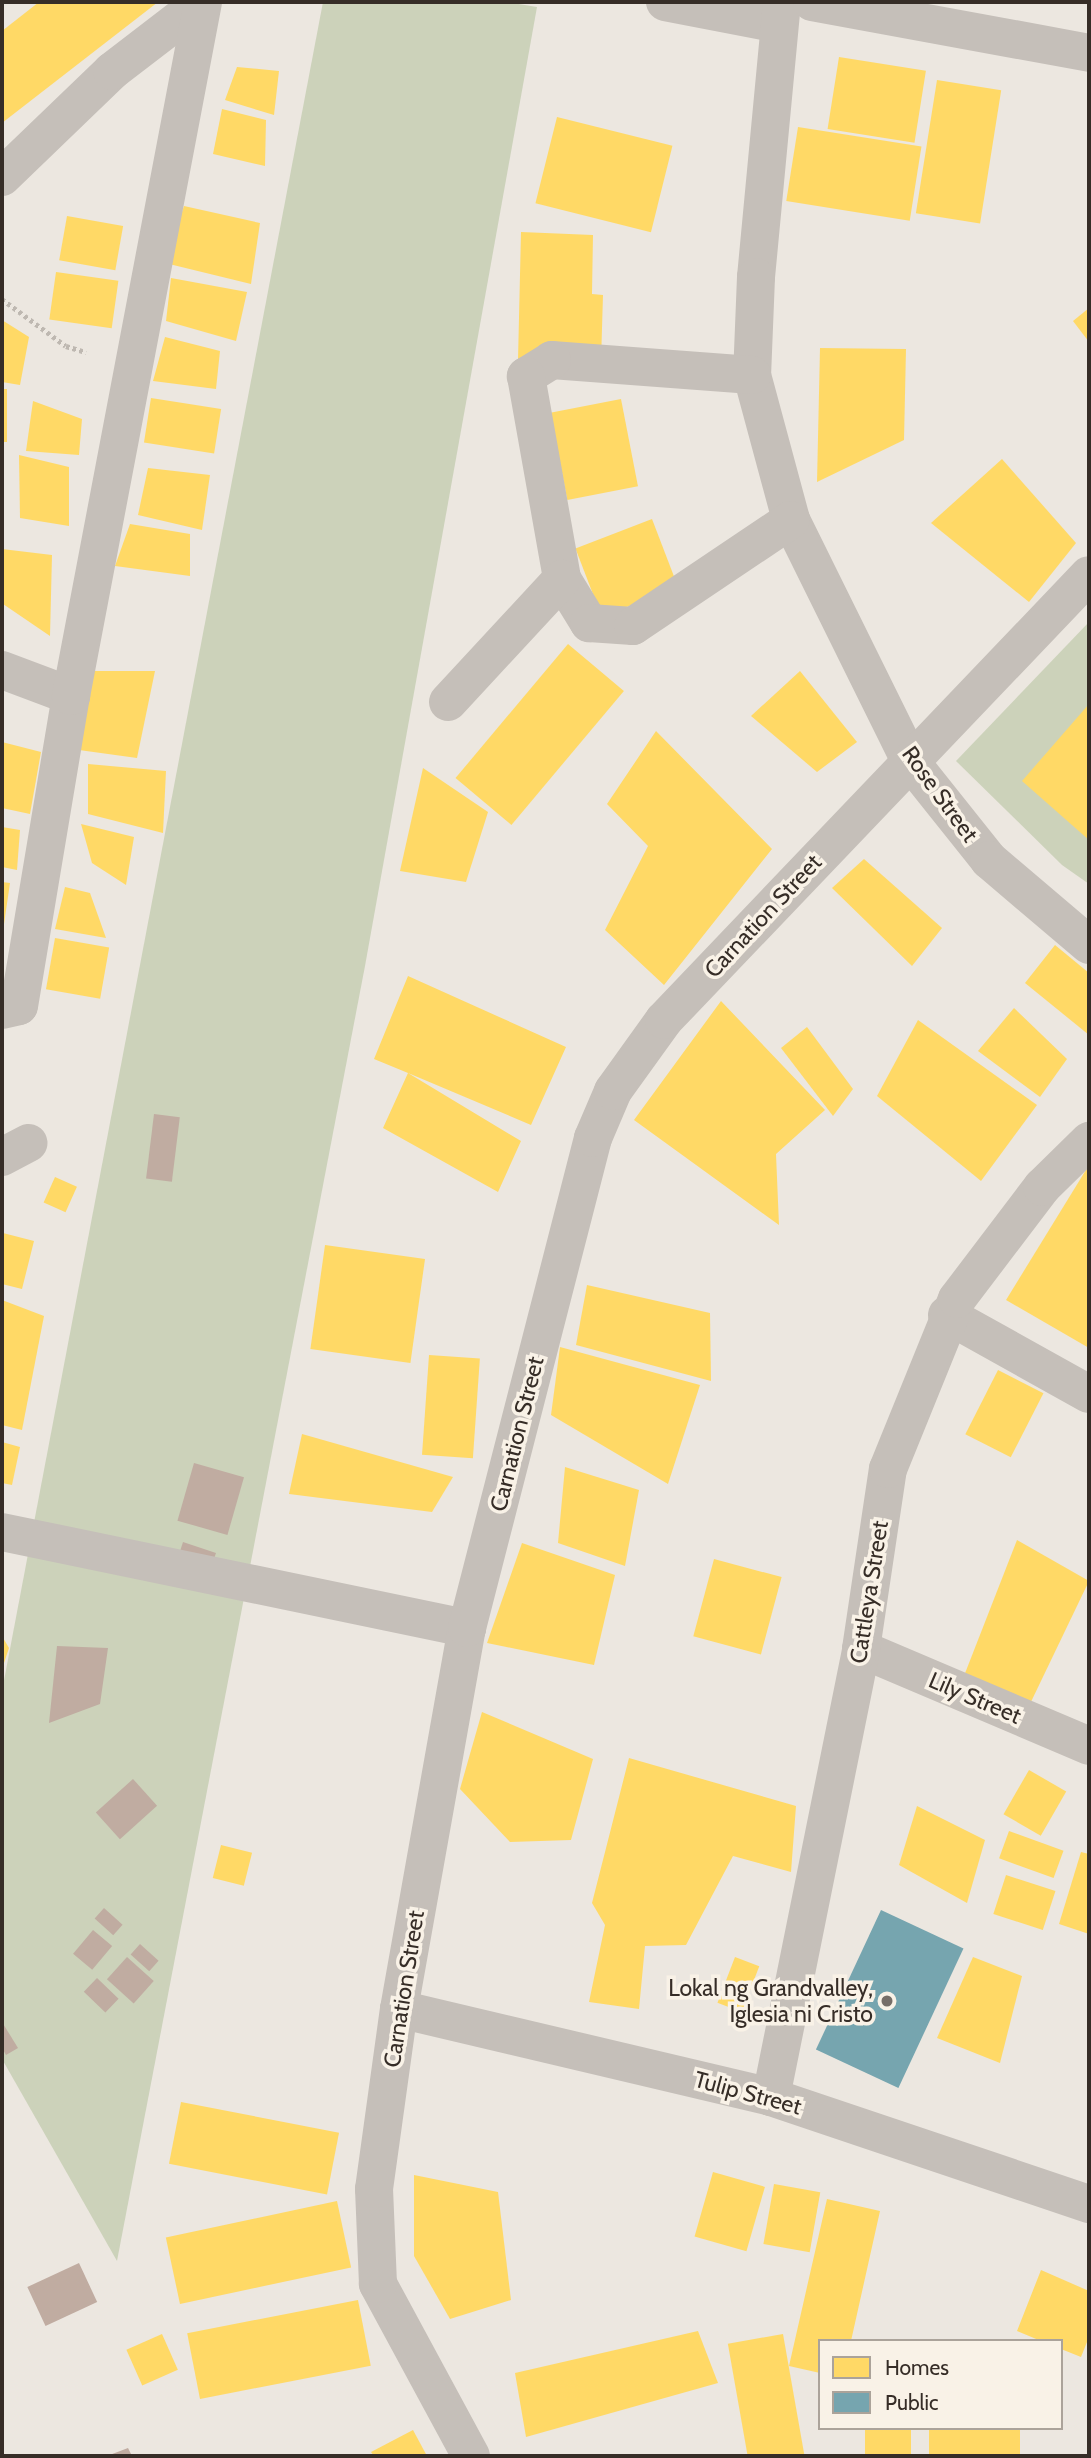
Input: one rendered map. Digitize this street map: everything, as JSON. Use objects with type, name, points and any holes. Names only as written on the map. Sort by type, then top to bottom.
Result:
[{"type":"street","points":[[2,177],[113,71],[202,2]]},
{"type":"street","points":[[2,1010],[19,1006],[71,696],[202,2]]},
{"type":"street","points":[[665,2],[780,13]]},
{"type":"street","points":[[812,2],[1089,52]]},
{"type":"street","name":"Rose Street","points":[[780,13],[752,375],[791,520],[910,761],[989,860],[1089,945]]},
{"type":"street","points":[[752,375],[552,360],[526,376],[562,579],[589,623],[633,626],[791,520]]},
{"type":"street","name":"Carnation Street","points":[[471,2456],[378,2284],[374,2189],[399,2009],[467,1628],[593,1138],[613,1091],[664,1020],[1089,575]]},
{"type":"street","points":[[448,702],[562,579]]},
{"type":"street","points":[[2,670],[71,696]]},
{"type":"street","name":"Cattleya Street","points":[[771,2097],[861,1649],[888,1469],[947,1315],[1042,1187],[1089,1141]]},
{"type":"street","points":[[947,1315],[1089,1394]]},
{"type":"street","points":[[2,1532],[467,1628]]},
{"type":"street","name":"Lily Street","points":[[861,1649],[1089,1746]]},
{"type":"street","name":"Tulip Street","points":[[399,2009],[771,2097],[1089,2204]]},
{"type":"path","points":[[2,299],[66,346],[134,365]]},
{"type":"green space","points":[[323,2],[507,2],[537,7],[365,966],[117,2261],[2,2059],[2,1691]]},
{"type":"green space","points":[[1089,622],[1089,884],[1062,865],[956,761]]},
{"type":"building: Homes","points":[[39,2],[158,2],[2,123],[2,31]]},
{"type":"building: Homes","points":[[839,57],[926,71],[914,143],[828,129]]},
{"type":"building: Homes","points":[[237,67],[279,71],[274,115],[225,100]]},
{"type":"building: Homes","points":[[937,80],[1001,90],[980,224],[916,213]]},
{"type":"building: Homes","points":[[222,109],[266,120],[265,166],[213,154]]},
{"type":"building: Homes","points":[[557,117],[672,146],[651,232],[535,203]]},
{"type":"building: Homes","points":[[798,127],[921,147],[910,221],[786,201]]},
{"type":"building: Homes","points":[[184,206],[260,223],[251,284],[165,263]]},
{"type":"building: Homes","points":[[67,216],[123,226],[115,270],[59,260]]},
{"type":"building: Homes","points":[[521,232],[593,235],[592,294],[603,295],[601,362],[518,360]]},
{"type":"building: Homes","points":[[56,272],[118,281],[112,328],[49,320]]},
{"type":"building: Homes","points":[[171,278],[247,292],[236,341],[166,321]]},
{"type":"building: Homes","points":[[1089,308],[1089,342],[1073,321]]},
{"type":"building: Homes","points":[[2,320],[29,337],[20,385],[2,382]]},
{"type":"building: Homes","points":[[165,337],[220,351],[216,389],[153,381]]},
{"type":"building: Homes","points":[[820,348],[906,349],[904,440],[817,482]]},
{"type":"building: Homes","points":[[2,389],[7,389],[7,442],[2,442]]},
{"type":"building: Homes","points":[[151,398],[221,409],[214,454],[144,442]]},
{"type":"building: Homes","points":[[621,399],[638,486],[567,500],[550,413]]},
{"type":"building: Homes","points":[[33,401],[82,419],[79,455],[26,451]]},
{"type":"building: Homes","points":[[19,455],[69,467],[69,526],[20,518]]},
{"type":"building: Homes","points":[[1002,459],[1076,543],[1029,602],[931,523]]},
{"type":"building: Homes","points":[[148,468],[210,475],[202,530],[138,515]]},
{"type":"building: Homes","points":[[652,519],[678,587],[602,617],[575,548]]},
{"type":"building: Homes","points":[[130,524],[190,534],[190,576],[115,566]]},
{"type":"building: Homes","points":[[2,549],[52,555],[50,636],[3,604]]},
{"type":"building: Homes","points":[[568,644],[624,691],[511,825],[456,778]]},
{"type":"building: Homes","points":[[84,671],[155,671],[137,758],[79,750]]},
{"type":"building: Homes","points":[[800,671],[857,742],[817,772],[751,716]]},
{"type":"building: Homes","points":[[1089,704],[1089,840],[1022,781]]},
{"type":"building: Homes","points":[[656,731],[772,849],[664,985],[605,930],[648,846],[607,804]]},
{"type":"building: Homes","points":[[2,742],[41,752],[30,814],[2,808]]},
{"type":"building: Homes","points":[[88,764],[166,771],[163,833],[88,814]]},
{"type":"building: Homes","points":[[423,768],[488,812],[466,882],[400,871]]},
{"type":"building: Homes","points":[[81,824],[134,837],[126,885],[92,863]]},
{"type":"building: Homes","points":[[2,827],[20,830],[17,870],[2,867]]},
{"type":"building: Homes","points":[[864,859],[942,928],[912,966],[832,888]]},
{"type":"building: Homes","points":[[2,882],[10,883],[3,931],[2,930]]},
{"type":"building: Homes","points":[[65,887],[90,893],[106,938],[55,929]]},
{"type":"building: Homes","points":[[55,938],[109,948],[100,999],[46,989]]},
{"type":"building: Homes","points":[[1055,945],[1089,973],[1089,1035],[1025,983]]},
{"type":"building: Homes","points":[[408,976],[566,1047],[531,1125],[374,1059]]},
{"type":"building: Homes","points":[[721,1001],[825,1110],[776,1154],[779,1225],[634,1120]]},
{"type":"building: Homes","points":[[1014,1008],[1067,1059],[1040,1097],[978,1051]]},
{"type":"building: Homes","points":[[918,1020],[1037,1105],[981,1181],[877,1096]]},
{"type":"building: Homes","points":[[807,1027],[853,1089],[833,1116],[781,1048]]},
{"type":"building: Homes","points":[[408,1073],[521,1141],[498,1192],[383,1128]]},
{"type":"building: Homes","points":[[1089,1165],[1089,1348],[1006,1300]]},
{"type":"building: Homes","points":[[55,1177],[77,1187],[66,1212],[44,1203]]},
{"type":"building: Homes","points":[[3,1233],[34,1241],[22,1289],[2,1284]]},
{"type":"building: Homes","points":[[325,1245],[425,1259],[410,1363],[310,1349]]},
{"type":"building: Homes","points":[[587,1285],[710,1313],[711,1381],[576,1345]]},
{"type":"building: Homes","points":[[2,1300],[44,1316],[22,1430],[2,1425]]},
{"type":"building: Homes","points":[[560,1347],[700,1385],[668,1484],[551,1415]]},
{"type":"building: Homes","points":[[429,1355],[480,1359],[473,1458],[422,1455]]},
{"type":"building: Homes","points":[[998,1370],[1043,1393],[1011,1457],[965,1434]]},
{"type":"building: Homes","points":[[302,1434],[453,1477],[432,1512],[289,1494]]},
{"type":"building: Homes","points":[[2,1442],[20,1447],[12,1485],[2,1483]]},
{"type":"building: Homes","points":[[565,1467],[639,1490],[625,1566],[558,1543]]},
{"type":"building: Homes","points":[[1017,1540],[1089,1581],[1029,1706],[962,1681]]},
{"type":"building: Homes","points":[[522,1543],[615,1575],[594,1665],[487,1643]]},
{"type":"building: Homes","points":[[714,1559],[782,1577],[761,1654],[693,1636]]},
{"type":"building: Homes","points":[[2,1636],[9,1648],[2,1669]]},
{"type":"building: Homes","points":[[482,1712],[593,1759],[571,1840],[510,1842],[460,1789]]},
{"type":"building: Homes","points":[[629,1758],[796,1806],[791,1872],[733,1856],[686,1945],[645,1946],[639,2009],[589,2002],[605,1925],[592,1903]]},
{"type":"building: Homes","points":[[1029,1770],[1066,1791],[1041,1836],[1004,1814]]},
{"type":"building: Homes","points":[[917,1806],[985,1840],[967,1903],[899,1865]]},
{"type":"building: Homes","points":[[1009,1831],[1064,1851],[1054,1878],[999,1858]]},
{"type":"building: Homes","points":[[221,1845],[252,1853],[244,1886],[213,1878]]},
{"type":"building: Homes","points":[[1081,1852],[1089,1854],[1089,1934],[1059,1924]]},
{"type":"building: Homes","points":[[1006,1875],[1055,1891],[1043,1930],[993,1914]]},
{"type":"building: Homes","points":[[735,1957],[759,1966],[742,2012],[717,2003]]},
{"type":"building: Homes","points":[[973,1957],[1022,1976],[1000,2063],[937,2038]]},
{"type":"building: Homes","points":[[181,2102],[339,2133],[327,2195],[169,2164]]},
{"type":"building: Homes","points":[[713,2172],[765,2187],[746,2251],[695,2236]]},
{"type":"building: Homes","points":[[414,2175],[498,2192],[511,2300],[450,2319],[414,2256]]},
{"type":"building: Homes","points":[[774,2184],[820,2192],[810,2252],[763,2244]]},
{"type":"building: Homes","points":[[827,2199],[880,2211],[851,2339],[818,2339],[818,2373],[789,2366]]},
{"type":"building: Homes","points":[[337,2201],[351,2268],[180,2304],[166,2237]]},
{"type":"building: Homes","points":[[1041,2270],[1089,2291],[1089,2337],[1081,2357],[1063,2350],[1063,2339],[1036,2339],[1017,2331]]},
{"type":"building: Homes","points":[[358,2300],[371,2366],[200,2399],[187,2333]]},
{"type":"building: Homes","points":[[698,2331],[718,2383],[526,2437],[515,2373]]},
{"type":"building: Homes","points":[[162,2334],[178,2370],[142,2385],[126,2350]]},
{"type":"building: Homes","points":[[783,2334],[805,2456],[748,2456],[728,2344]]},
{"type":"building: Homes","points":[[413,2430],[427,2456],[374,2456],[371,2452]]},
{"type":"building: Homes","points":[[865,2430],[911,2430],[911,2456],[865,2456]]},
{"type":"building: Homes","points":[[929,2430],[1020,2430],[1020,2456],[929,2456]]},
{"type":"building: Public","name":"Lokal ng Grandvalley, Iglesia ni Cristo","points":[[881,1910],[963,1948],[898,2088],[816,2050]]},
{"type":"building: Other","points":[[154,1114],[180,1117],[172,1182],[146,1179]]},
{"type":"building: Other","points":[[194,1463],[244,1477],[227,1535],[177,1521]]},
{"type":"building: Other","points":[[183,1542],[216,1553],[208,1576],[174,1570]]},
{"type":"building: Other","points":[[57,1646],[108,1648],[100,1704],[49,1723]]},
{"type":"building: Other","points":[[133,1779],[157,1806],[120,1839],[96,1812]]},
{"type":"building: Other","points":[[104,1908],[123,1925],[113,1935],[95,1918]]},
{"type":"building: Other","points":[[93,1930],[112,1946],[92,1970],[73,1954]]},
{"type":"building: Other","points":[[140,1944],[159,1961],[149,1971],[131,1954]]},
{"type":"building: Other","points":[[127,1957],[154,1981],[134,2003],[107,1979]]},
{"type":"building: Other","points":[[97,1978],[119,1999],[105,2013],[84,1992]]},
{"type":"building: Other","points":[[2,2022],[18,2048],[6,2055],[2,2048]]},
{"type":"building: Other","points":[[79,2263],[97,2302],[46,2326],[27,2287]]},
{"type":"building: Other","points":[[128,2448],[132,2456],[107,2456]]},
{"type":"place","name":"Lokal ng Grandvalley, Iglesia ni Cristo","points":[[887,2001]]}]
